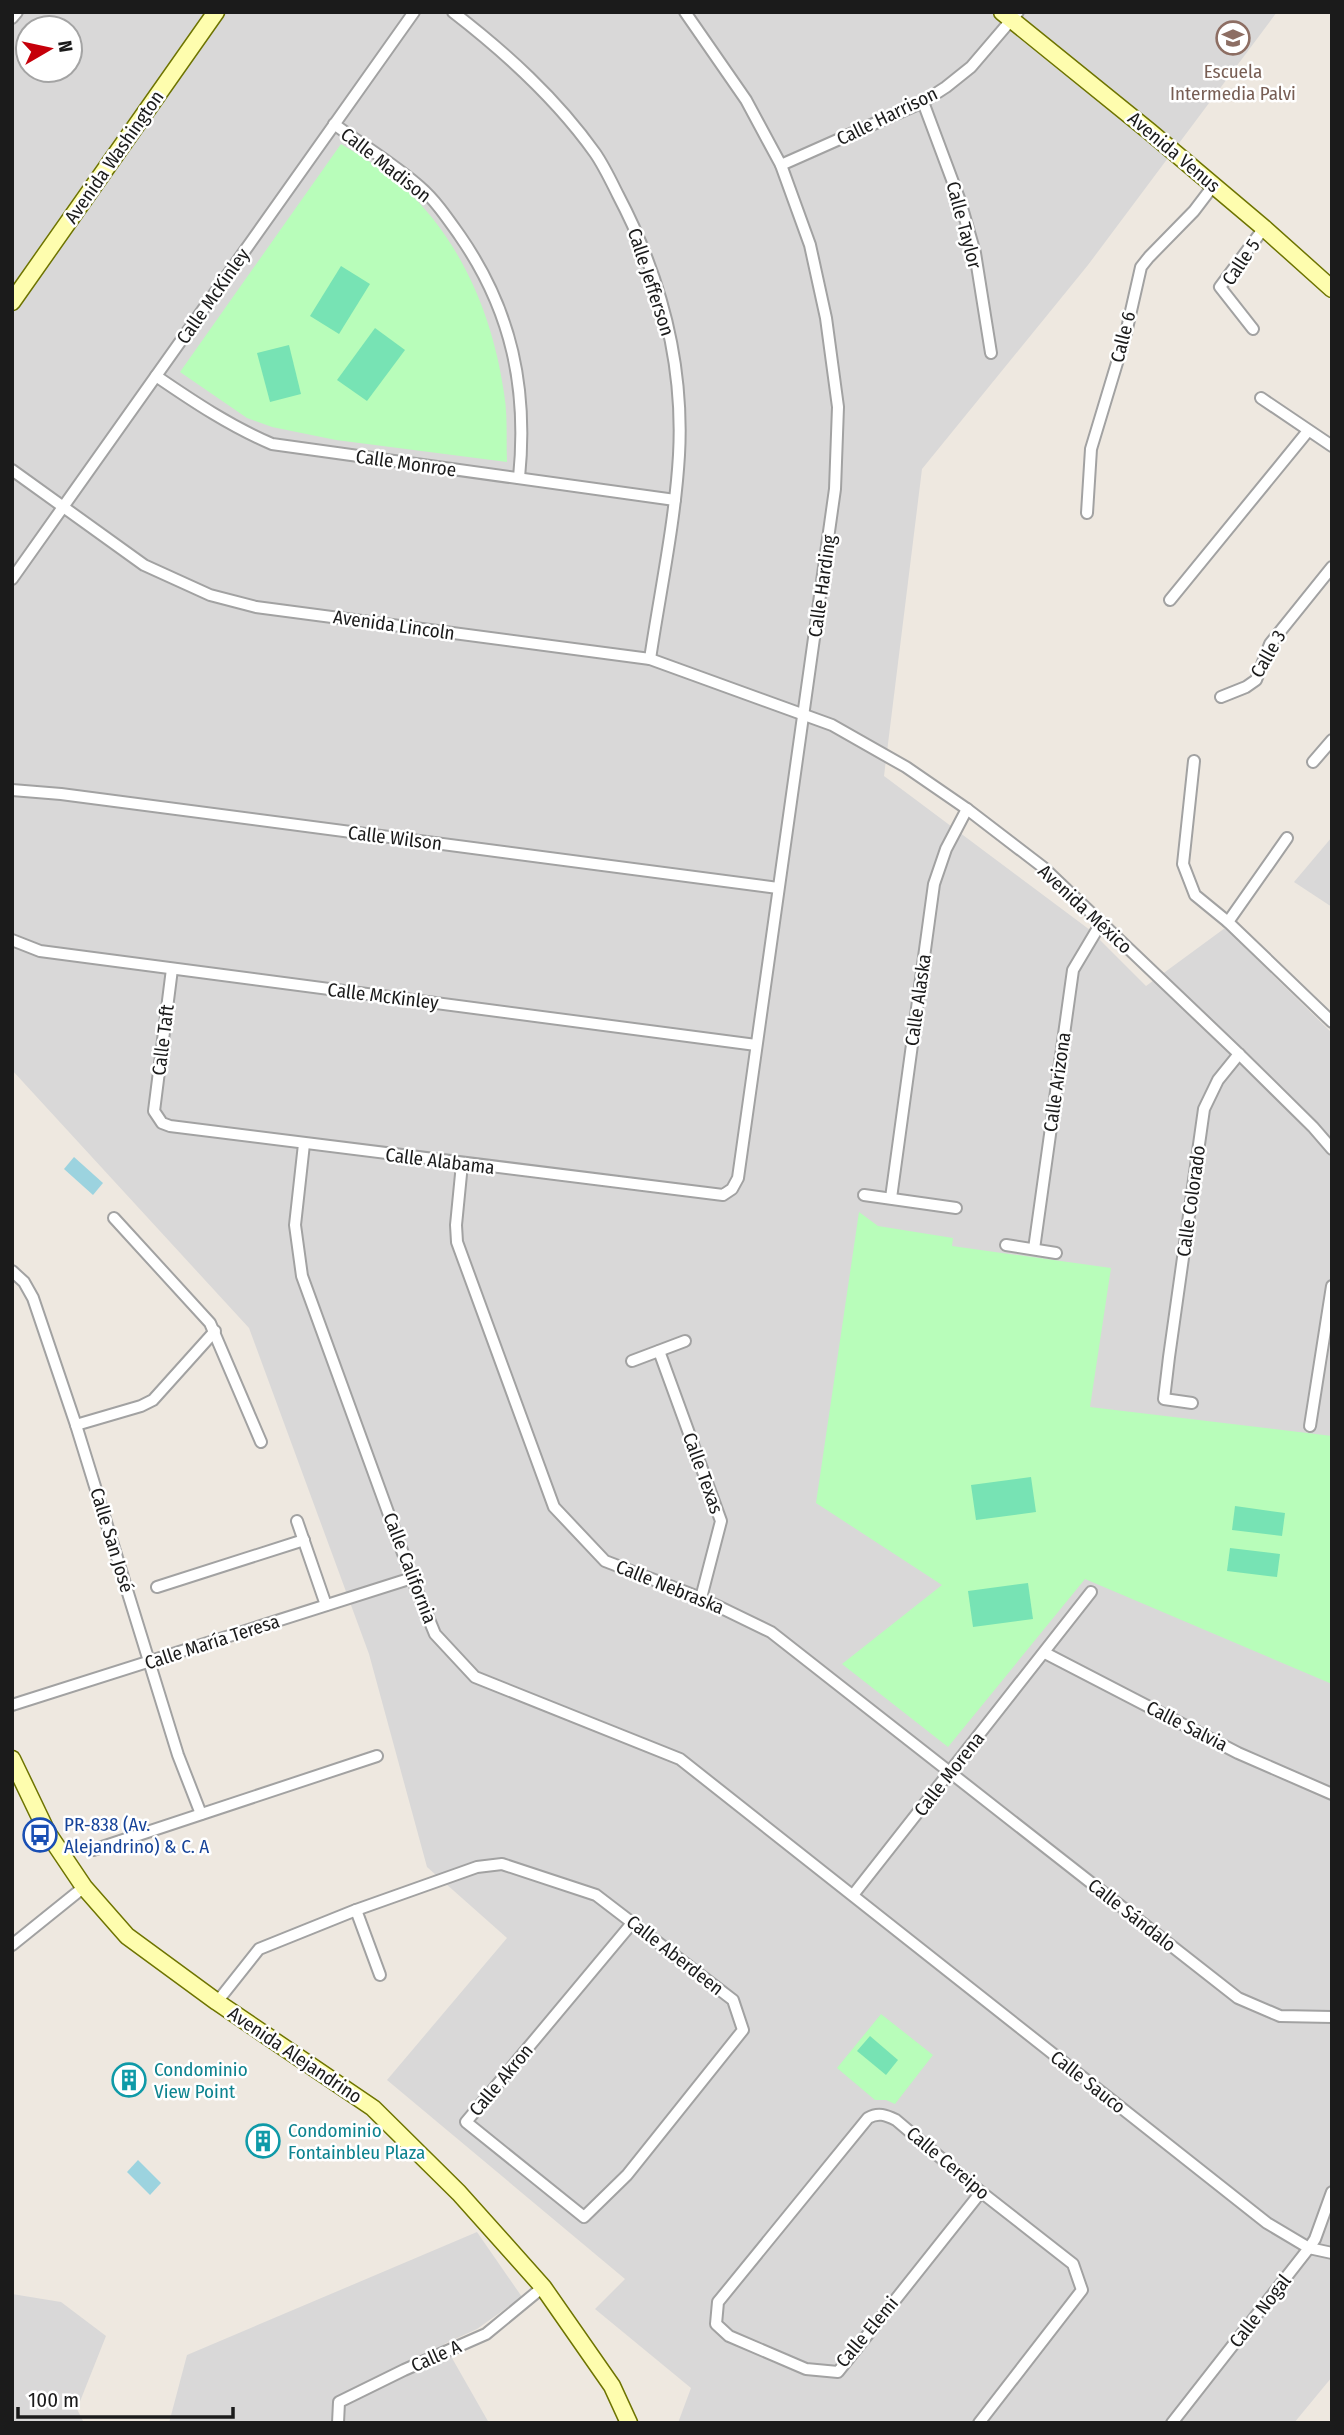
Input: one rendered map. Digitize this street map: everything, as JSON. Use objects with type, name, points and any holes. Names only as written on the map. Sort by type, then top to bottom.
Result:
[{"type":"street","points":[[12,18],[17,12]]},
{"type":"street","name":"Avenida Washington","points":[[12,302],[216,12]]},
{"type":"street","name":"Calle McKinley","points":[[12,579],[414,12]]},
{"type":"street","name":"Calle Jefferson","points":[[453,12],[515,63],[543,91],[596,155],[643,248],[669,328],[678,413],[679,453],[650,659]]},
{"type":"street","name":"Calle Harding","points":[[685,12],[746,100],[781,165],[810,245],[826,318],[838,407],[835,489],[738,1178],[732,1189]]},
{"type":"street","name":"Calle Harrison","points":[[781,165],[923,102],[971,67],[1011,15]]},
{"type":"street","name":"Avenida Venus","points":[[1011,15],[1264,228],[1332,289]]},
{"type":"street","name":"Calle Taylor","points":[[923,102],[961,201],[975,253],[991,353]]},
{"type":"street","name":"Calle Madison","points":[[334,124],[421,187],[445,214],[487,278],[514,352],[522,424],[519,478]]},
{"type":"street","name":"Calle 6","points":[[1087,513],[1091,449],[1126,333],[1141,267],[1194,211],[1213,186]]},
{"type":"street","name":"Calle 5","points":[[1253,329],[1220,287],[1264,228]]},
{"type":"street","name":"Calle Monroe","points":[[156,376],[217,417],[272,444],[674,500]]},
{"type":"street","points":[[1261,398],[1332,446]]},
{"type":"street","points":[[1170,600],[1308,431]]},
{"type":"street","name":"Avenida Lincoln","points":[[12,470],[61,508],[144,565],[210,595],[256,607],[650,659],[804,713]]},
{"type":"street","name":"Calle 3","points":[[1221,696],[1247,687],[1256,680],[1269,644],[1332,567]]},
{"type":"street","name":"Avenida México","points":[[804,713],[859,739],[905,766],[967,808],[1044,868],[1239,1054],[1332,1149]]},
{"type":"street","points":[[1313,762],[1332,740]]},
{"type":"street","points":[[1194,761],[1183,864],[1195,895],[1228,922],[1332,1021]]},
{"type":"street","name":"Calle Wilson","points":[[12,790],[74,795],[778,888]]},
{"type":"street","name":"Calle Alaska","points":[[891,1198],[934,884],[946,849],[967,808]]},
{"type":"street","points":[[1228,922],[1287,838]]},
{"type":"street","name":"Calle Arizona","points":[[1034,1249],[1073,970],[1101,923]]},
{"type":"street","name":"Calle McKinley","points":[[12,940],[40,951],[756,1045]]},
{"type":"street","name":"Calle Taft","points":[[154,1111],[172,969]]},
{"type":"street","name":"Calle Colorado","points":[[1192,1403],[1164,1399],[1169,1357],[1204,1109],[1218,1080],[1239,1054]]},
{"type":"street","name":"Calle Alabama","points":[[154,1111],[162,1123],[170,1126],[723,1195],[732,1189]]},
{"type":"street","name":"Calle California","points":[[304,1144],[295,1224],[302,1276],[435,1634],[475,1678],[680,1759],[853,1895]]},
{"type":"street","name":"Calle Nebraska","points":[[461,1164],[457,1242],[554,1507],[605,1560],[701,1598],[771,1632],[950,1772]]},
{"type":"street","points":[[864,1195],[956,1208]]},
{"type":"street","points":[[114,1218],[210,1323],[261,1442]]},
{"type":"street","points":[[1006,1245],[1056,1253]]},
{"type":"street","name":"Calle San José","points":[[12,1272],[24,1282],[33,1298],[76,1425],[178,1755],[201,1814]]},
{"type":"street","points":[[1310,1426],[1332,1286]]},
{"type":"street","points":[[76,1425],[153,1400],[215,1331]]},
{"type":"street","points":[[632,1361],[685,1341]]},
{"type":"street","name":"Calle Texas","points":[[659,1351],[721,1521],[701,1598]]},
{"type":"street","points":[[297,1521],[326,1605]]},
{"type":"street","points":[[158,1587],[304,1539]]},
{"type":"street","name":"Calle María Teresa","points":[[12,1705],[412,1578]]},
{"type":"street","name":"Calle Morena","points":[[853,1895],[1091,1592]]},
{"type":"street","name":"Calle Salvia","points":[[1045,1653],[1238,1753],[1332,1794]]},
{"type":"street","points":[[93,1850],[377,1756]]},
{"type":"street","name":"Avenida Alejandrino","points":[[12,1759],[47,1832],[84,1887],[127,1936],[217,2002],[373,2108],[460,2193],[543,2287],[612,2386],[629,2423]]},
{"type":"street","name":"Calle Sándalo","points":[[950,1772],[1238,1998],[1280,2016],[1332,2017]]},
{"type":"street","name":"Calle Aberdeen","points":[[217,2002],[259,1949],[356,1910],[477,1867],[502,1864],[596,1895],[733,2000],[743,2030],[627,2175],[584,2217]]},
{"type":"street","points":[[12,1945],[84,1887]]},
{"type":"street","name":"Calle Sauco","points":[[853,1895],[1267,2223],[1309,2248],[1332,2253]]},
{"type":"street","points":[[356,1910],[380,1975]]},
{"type":"street","name":"Calle Akron","points":[[584,2217],[466,2122],[633,1922]]},
{"type":"street","name":"Calle Cereipo","points":[[716,2324],[718,2302],[868,2118],[884,2115],[896,2120],[981,2192],[1073,2264],[1083,2290],[979,2423]]},
{"type":"street","name":"Calle Elemi","points":[[716,2324],[729,2336],[806,2369],[838,2372],[981,2192]]},
{"type":"street","name":"Calle Nogal","points":[[1172,2423],[1309,2248],[1315,2239],[1332,2192]]},
{"type":"street","name":"Calle A","points":[[338,2423],[339,2402],[486,2334],[543,2287]]},
{"type":"shaded area","points":[[12,12],[1277,12],[1088,265],[922,469],[884,776],[1090,930],[1146,986],[1225,928],[1332,1033],[1332,2377],[1294,2423],[678,2423],[691,2388],[595,2309],[625,2279],[387,2080],[507,1938],[427,1867],[369,1654],[249,1328],[12,1070]]},
{"type":"shaded area","points":[[1332,837],[1332,907],[1294,882]]},
{"type":"shaded area","points":[[477,2232],[522,2297],[477,2329],[444,2344],[489,2423],[169,2423],[187,2355]]},
{"type":"shaded area","points":[[12,2294],[61,2302],[106,2336],[77,2409],[84,2423],[12,2423]]},
{"type":"green space","points":[[341,144],[402,186],[423,207],[457,254],[482,308],[499,364],[506,410],[507,462],[336,440],[272,427],[247,418],[180,372]]},
{"type":"green space","points":[[341,266],[370,284],[339,334],[310,316]]},
{"type":"green space","points":[[375,328],[405,350],[367,401],[337,380]]},
{"type":"green space","points":[[289,345],[301,394],[270,402],[257,353]]},
{"type":"green space","points":[[859,1212],[878,1226],[953,1238],[952,1246],[1111,1268],[1090,1407],[1332,1436],[1332,1684],[1085,1579],[948,1747],[842,1664],[942,1585],[816,1503]]},
{"type":"green space","points":[[1031,1477],[1036,1512],[976,1520],[971,1485]]},
{"type":"green space","points":[[1235,1506],[1285,1513],[1282,1536],[1232,1530]]},
{"type":"green space","points":[[1230,1548],[1280,1554],[1277,1577],[1227,1571]]},
{"type":"green space","points":[[1028,1583],[1033,1619],[973,1627],[968,1591]]},
{"type":"green space","points":[[881,2014],[933,2055],[895,2104],[886,2100],[875,2100],[837,2068]]},
{"type":"green space","points":[[870,2036],[898,2060],[886,2075],[857,2051]]},
{"type":"water","points":[[74,1157],[103,1183],[93,1195],[64,1169]]},
{"type":"water","points":[[138,2160],[161,2183],[150,2195],[127,2172]]},
{"type":"place","name":"Escuela Intermedia Palvi","points":[[1233,38]]},
{"type":"place","name":"PR-838 (Av. Alejandrino) & C. A","points":[[40,1835]]},
{"type":"place","name":"Condominio View Point","points":[[129,2080]]},
{"type":"place","name":"Condominio Fontainbleu Plaza","points":[[263,2141]]}]
